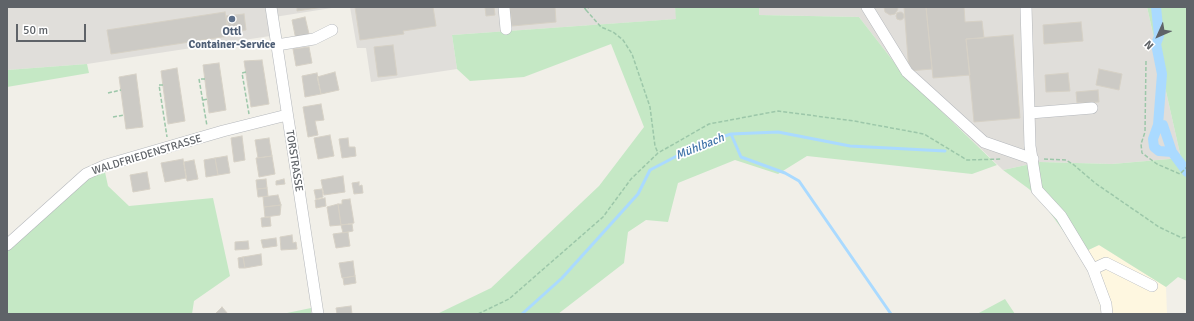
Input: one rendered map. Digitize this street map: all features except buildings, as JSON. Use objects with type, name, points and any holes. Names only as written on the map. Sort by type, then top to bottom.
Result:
[{"type":"street","name":"TORSTRASSE","points":[[271,7],[318,314]]},
{"type":"street","points":[[504,7],[506,29]]},
{"type":"street","points":[[866,7],[907,72],[984,142],[1033,159]]},
{"type":"street","points":[[1026,7],[1030,146],[1037,190],[1061,216],[1093,268],[1106,304],[1107,314]]},
{"type":"street","points":[[277,45],[314,39],[332,30]]},
{"type":"street","points":[[1030,110],[1092,108]]},
{"type":"street","name":"WALDFRIEDENSTRASSE","points":[[7,245],[86,174],[106,165],[209,135],[287,115]]},
{"type":"street","points":[[1093,268],[1106,263],[1152,286]]},
{"type":"path","points":[[584,7],[601,27],[613,32],[623,40],[632,54],[650,107],[655,146],[658,153]]},
{"type":"path","points":[[586,10],[589,7]]},
{"type":"path","points":[[1146,61],[1145,132],[1141,144],[1142,153],[1157,164],[1180,174],[1187,167]]},
{"type":"path","points":[[246,72],[242,73],[250,124]]},
{"type":"path","points":[[204,79],[199,79],[209,135]]},
{"type":"path","points":[[162,84],[159,85],[168,147]]},
{"type":"path","points":[[108,93],[120,90]]},
{"type":"path","points":[[203,100],[208,99]]},
{"type":"path","points":[[478,314],[509,299],[604,217],[631,179],[658,153],[710,124],[778,111],[854,120],[924,134],[967,160],[1004,159]]},
{"type":"path","points":[[113,117],[124,115]]},
{"type":"path","points":[[1033,159],[1066,160],[1095,183],[1159,226],[1182,238],[1187,237]]},
{"type":"shaded area","points":[[7,7],[338,7],[268,18],[270,36],[87,64],[7,70]]},
{"type":"shaded area","points":[[350,7],[675,7],[677,19],[452,35],[457,69],[371,82],[366,48],[357,48]]},
{"type":"shaded area","points":[[759,7],[1147,7],[1181,158],[1112,164],[1040,162],[1003,170],[904,75],[859,17],[759,15]]},
{"type":"shaded area","points":[[1099,245],[1166,287],[1167,314],[1102,314],[1092,278],[1080,254]]},
{"type":"green space","points":[[675,7],[759,7],[759,15],[859,17],[904,75],[997,165],[972,174],[807,156],[778,174],[735,160],[678,183],[668,222],[646,220],[628,232],[624,263],[558,314],[437,314],[491,288],[599,186],[644,127],[611,44],[524,77],[470,81],[457,69],[452,35],[676,19]]},
{"type":"green space","points":[[1147,7],[1187,7],[1187,281],[1178,277],[1166,287],[1099,245],[1080,254],[1043,203],[1029,189],[1003,170],[1040,162],[1112,164],[1181,158]]},
{"type":"green space","points":[[87,64],[89,73],[7,87],[7,70]]},
{"type":"green space","points":[[105,172],[108,186],[129,206],[213,198],[230,276],[194,301],[192,314],[7,314],[7,249],[88,176]]},
{"type":"green space","points":[[1005,299],[1015,314],[977,314]]},
{"type":"green space","points":[[311,308],[311,314],[287,314],[287,313]]},
{"type":"waterway","points":[[1156,7],[1159,36],[1156,44],[1162,74],[1158,125],[1163,125],[1172,152],[1187,172]]},
{"type":"waterway","points":[[1158,125],[1153,139],[1154,147],[1159,151],[1172,152]]},
{"type":"waterway","name":"Mühlbach","points":[[522,314],[562,278],[638,194],[650,170],[696,146],[731,134],[778,132],[850,146],[945,151]]},
{"type":"waterway","points":[[731,134],[741,157],[785,173],[799,181],[891,314]]},
{"type":"place","name":"Ottl Container-Service","points":[[232,19]]}]
